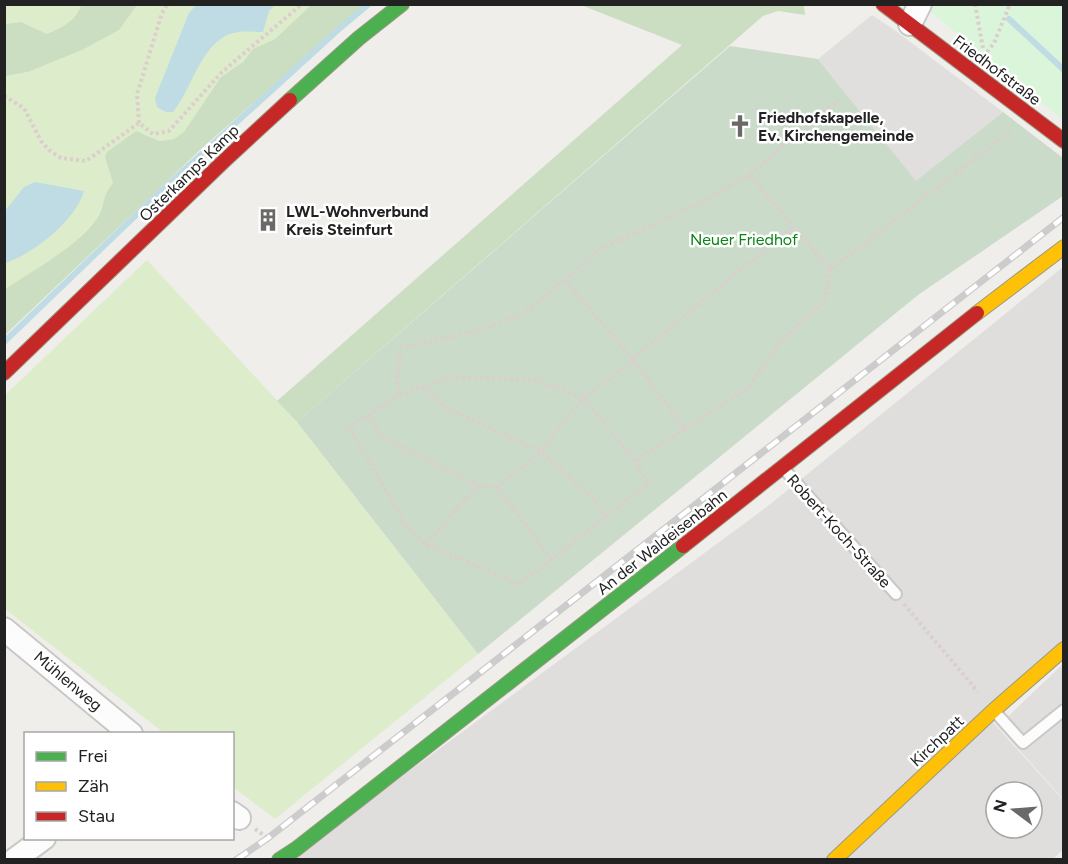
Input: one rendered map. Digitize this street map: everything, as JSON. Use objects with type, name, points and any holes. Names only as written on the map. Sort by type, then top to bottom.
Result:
[{"type":"street","name":"Osterkamps Kamp","points":[[4,373],[225,160],[359,38],[402,4]]},
{"type":"street","points":[[883,4],[915,14]]},
{"type":"street","name":"Friedhofstraße","points":[[915,14],[1030,116],[1064,141]]},
{"type":"street","name":"An der Waldeisenbahn","points":[[291,856],[957,328],[1064,246]]},
{"type":"street","name":"Mühlenweg","points":[[4,629],[128,732]]},
{"type":"street","name":"Kirchpatt","points":[[834,860],[994,710],[1064,649]]},
{"type":"street","points":[[14,860],[41,840]]},
{"type":"lane","name":"Robert-Koch-Straße","points":[[783,468],[896,594]]},
{"type":"lane","points":[[994,710],[1023,743],[1064,710]]},
{"type":"path","points":[[168,4],[162,13],[137,94],[139,123],[153,134],[170,131],[222,72],[302,4]]},
{"type":"path","points":[[975,4],[985,55],[994,43],[1010,4]]},
{"type":"path","points":[[4,96],[24,108],[41,141],[61,158],[86,161],[139,123]]},
{"type":"path","points":[[399,395],[397,380],[401,348],[480,330],[522,315],[598,250],[700,203],[750,175],[839,100]]},
{"type":"path","points":[[635,462],[747,389],[780,342],[826,299],[830,270],[1030,116]]},
{"type":"path","points":[[750,175],[830,270]]},
{"type":"path","points":[[367,415],[382,437],[479,486],[497,487],[541,451],[583,398],[633,360],[793,227]]},
{"type":"path","points":[[565,280],[633,360],[685,429]]},
{"type":"path","points":[[451,377],[536,380],[583,398],[635,462],[648,483],[519,584],[427,545],[408,529],[349,427],[399,395],[451,377]]},
{"type":"path","points":[[422,387],[446,408],[541,451],[592,497],[606,517]]},
{"type":"path","points":[[427,545],[462,502],[479,486]]},
{"type":"path","points":[[497,487],[552,560]]},
{"type":"path","points":[[896,594],[994,710]]},
{"type":"path","points":[[236,816],[291,856]]},
{"type":"shaded area","points":[[872,15],[1003,112],[916,181],[818,59]]},
{"type":"shaded area","points":[[1063,267],[1063,651],[989,718],[1063,800],[1063,850],[1053,859],[289,860],[768,506]]},
{"type":"shaded area","points":[[1063,664],[1063,799],[998,726]]},
{"type":"green space","points":[[928,4],[1063,5],[1063,120],[928,10]]},
{"type":"green space","points":[[4,5],[81,5],[72,19],[47,34],[21,22],[5,24]]},
{"type":"green space","points":[[81,5],[137,5],[119,30],[82,50],[28,72],[5,76],[5,24],[21,22],[47,34],[72,19]]},
{"type":"green space","points":[[137,5],[311,5],[275,39],[253,49],[243,62],[221,77],[185,132],[174,139],[160,141],[142,133],[105,157],[113,183],[107,192],[98,217],[69,246],[5,289],[4,76],[28,72],[82,50]]},
{"type":"green space","points":[[311,5],[364,5],[201,149],[5,335],[5,289],[68,247],[98,217],[107,192],[113,183],[105,157],[107,152],[136,131],[160,141],[174,139],[184,132],[221,77],[243,62],[253,49],[275,39]]},
{"type":"green space","points":[[581,5],[804,5],[805,15],[778,11],[763,16],[297,422],[277,401],[682,45]]},
{"type":"green space","name":"Neuer Friedhof","points":[[730,46],[818,59],[916,180],[1003,112],[1063,158],[1063,196],[918,295],[478,654],[297,422]]},
{"type":"green space","points":[[147,260],[297,422],[478,654],[275,819],[234,788],[234,732],[163,732],[5,609],[5,395]]},
{"type":"water","points":[[196,5],[275,5],[269,11],[263,32],[239,32],[227,35],[216,42],[200,64],[173,112],[166,112],[157,107],[155,98],[189,13]]},
{"type":"water","points":[[35,182],[84,191],[72,213],[52,235],[28,252],[5,263],[5,211],[24,187]]},
{"type":"waterway","points":[[4,342],[161,191],[369,4]]},
{"type":"waterway","points":[[1009,19],[1064,70]]},
{"type":"railway","points":[[236,860],[268,838],[1064,217]]},
{"type":"traffic: fast","points":[[290,100],[359,38],[402,4]]},
{"type":"traffic: fast","points":[[279,860],[683,546]]},
{"type":"traffic: slow","points":[[977,313],[1064,247]]},
{"type":"traffic: slow","points":[[834,860],[994,710],[1064,649]]},
{"type":"traffic: jam","points":[[883,4],[1064,141]]},
{"type":"traffic: jam","points":[[4,373],[290,100]]},
{"type":"traffic: jam","points":[[683,546],[977,313]]},
{"type":"place","name":"Friedhofskapelle, Ev. Kirchengemeinde","points":[[740,126]]},
{"type":"place","name":"LWL-Wohnverbund Kreis Steinfurt","points":[[268,220]]}]
